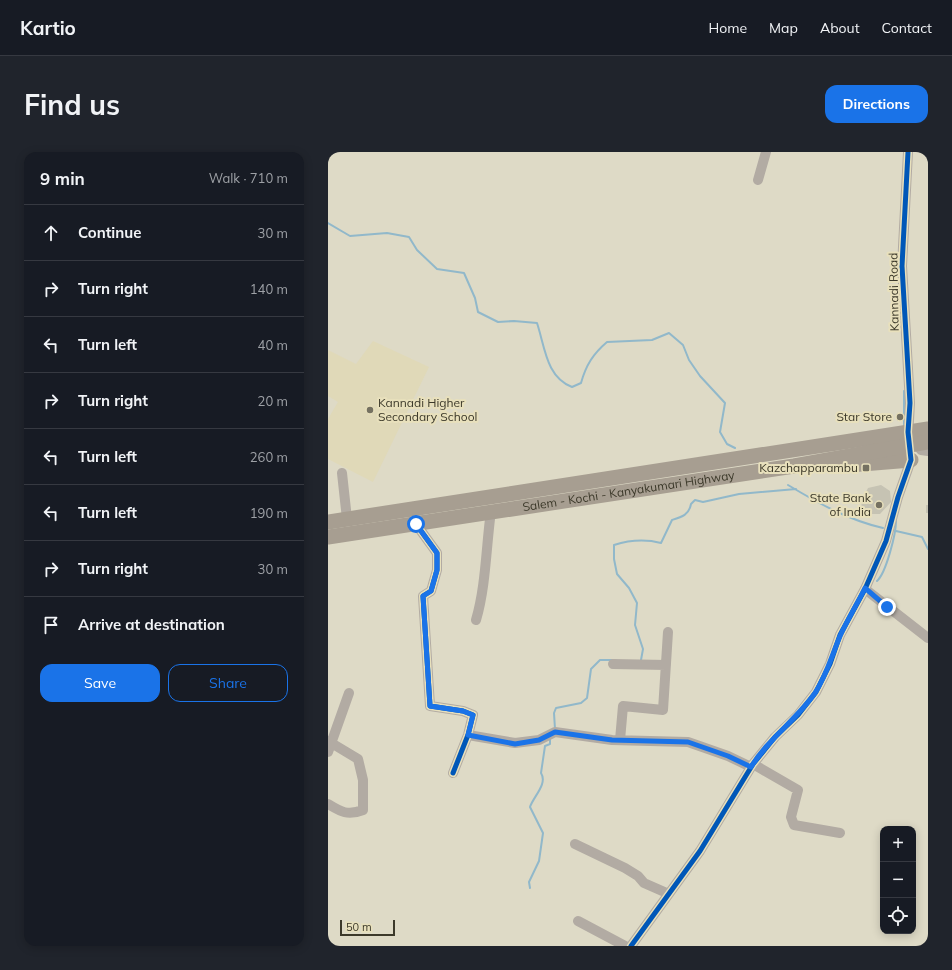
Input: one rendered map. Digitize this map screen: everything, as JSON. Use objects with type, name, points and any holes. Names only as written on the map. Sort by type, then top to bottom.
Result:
[{"type":"highway","name":"Salem - Kochi - Kanyakumari Highway","points":[[328,537],[807,464],[919,439]]},
{"type":"highway","name":"Salem - Kochi - Kanyakumari Highway","points":[[328,522],[783,453],[919,439]]},
{"type":"highway","points":[[807,464],[818,468],[910,460]]},
{"type":"street","points":[[758,180],[766,152]]},
{"type":"street","name":"Kannadi Road","points":[[908,152],[902,266],[910,403],[919,439],[910,460]]},
{"type":"street","points":[[919,439],[919,425],[928,421]]},
{"type":"street","points":[[632,946],[700,851],[752,765],[775,737],[798,715],[816,692],[830,664],[840,635],[865,588],[886,541],[910,460]]},
{"type":"street","points":[[342,473],[347,519]]},
{"type":"street","points":[[476,620],[482,598],[485,556],[491,511]]},
{"type":"street","points":[[416,524],[437,553],[437,570],[431,591],[423,596],[430,706],[463,711],[473,715],[468,735],[453,773]]},
{"type":"street","points":[[865,588],[928,638]]},
{"type":"street","points":[[620,740],[624,706],[664,710],[668,632]]},
{"type":"street","points":[[613,664],[666,665]]},
{"type":"street","points":[[328,804],[340,811],[353,814],[363,810],[363,780],[358,759],[329,745],[350,694]]},
{"type":"street","points":[[468,735],[515,744],[539,740],[555,732],[620,740],[688,742],[752,765],[798,790],[791,817],[794,825],[840,833]]},
{"type":"street","points":[[575,844],[614,862],[638,876],[644,883],[669,894]]},
{"type":"street","points":[[578,920],[625,946]]},
{"type":"shaded area","name":"Kannadi Higher Secondary School","points":[[373,341],[429,367],[373,482],[328,459],[328,419],[338,402],[328,396],[328,350],[356,364]]},
{"type":"building","points":[[881,485],[890,491],[891,502],[880,514],[869,514],[860,511],[863,498],[868,488]]},
{"type":"building","points":[[926,505],[928,505],[928,513],[926,513]]},
{"type":"waterway","points":[[328,223],[350,236],[387,233],[409,237],[417,250],[437,269],[464,273],[475,298],[478,312],[498,322],[514,321],[537,323],[552,369],[563,382],[572,387],[581,383],[591,360],[607,342],[652,340],[669,333],[683,345],[689,360],[700,376],[725,403],[720,432],[727,444],[735,448]]},
{"type":"waterway","points":[[904,391],[904,426]]},
{"type":"waterway","points":[[788,485],[845,516],[883,528]]},
{"type":"waterway","points":[[641,660],[643,649],[635,625],[637,603],[629,588],[617,574],[614,559],[614,545],[638,541],[661,543],[672,520],[682,517],[687,513],[691,504],[695,500],[703,502],[739,494],[796,489]]},
{"type":"waterway","points":[[877,581],[884,570],[890,553],[896,521]]},
{"type":"waterway","points":[[896,531],[922,537],[928,549]]},
{"type":"waterway","points":[[555,729],[554,713],[556,708],[581,703],[587,698],[591,669],[600,660],[615,660]]},
{"type":"waterway","points":[[530,888],[529,882],[539,861],[543,833],[530,807],[543,782],[541,773],[545,746],[550,744],[550,739]]},
{"type":"cycle path","points":[[631,946],[700,851],[753,764],[775,737],[798,715],[816,692],[830,664],[840,635],[865,589],[886,541],[898,497],[911,460],[908,432],[910,403],[902,266],[908,152]]},
{"type":"cycle path","points":[[416,524],[437,553],[437,570],[431,591],[423,596],[430,706],[463,711],[473,715],[468,735],[453,773]]},
{"type":"place","name":"Kannadi Higher Secondary School","points":[[370,410]]},
{"type":"place","name":"Star Store","points":[[900,417]]},
{"type":"place","name":"Kazchapparambu","points":[[866,468]]},
{"type":"place","name":"State Bank of India","points":[[879,505]]},
{"type":"route","points":[[416,524],[437,553],[437,570],[431,591],[423,596],[430,706],[463,711],[473,715],[468,735],[515,744],[539,740],[555,732],[612,740],[688,742],[708,748],[751,767],[775,737],[798,715],[816,692],[830,664],[840,635],[865,588],[887,607]]}]
